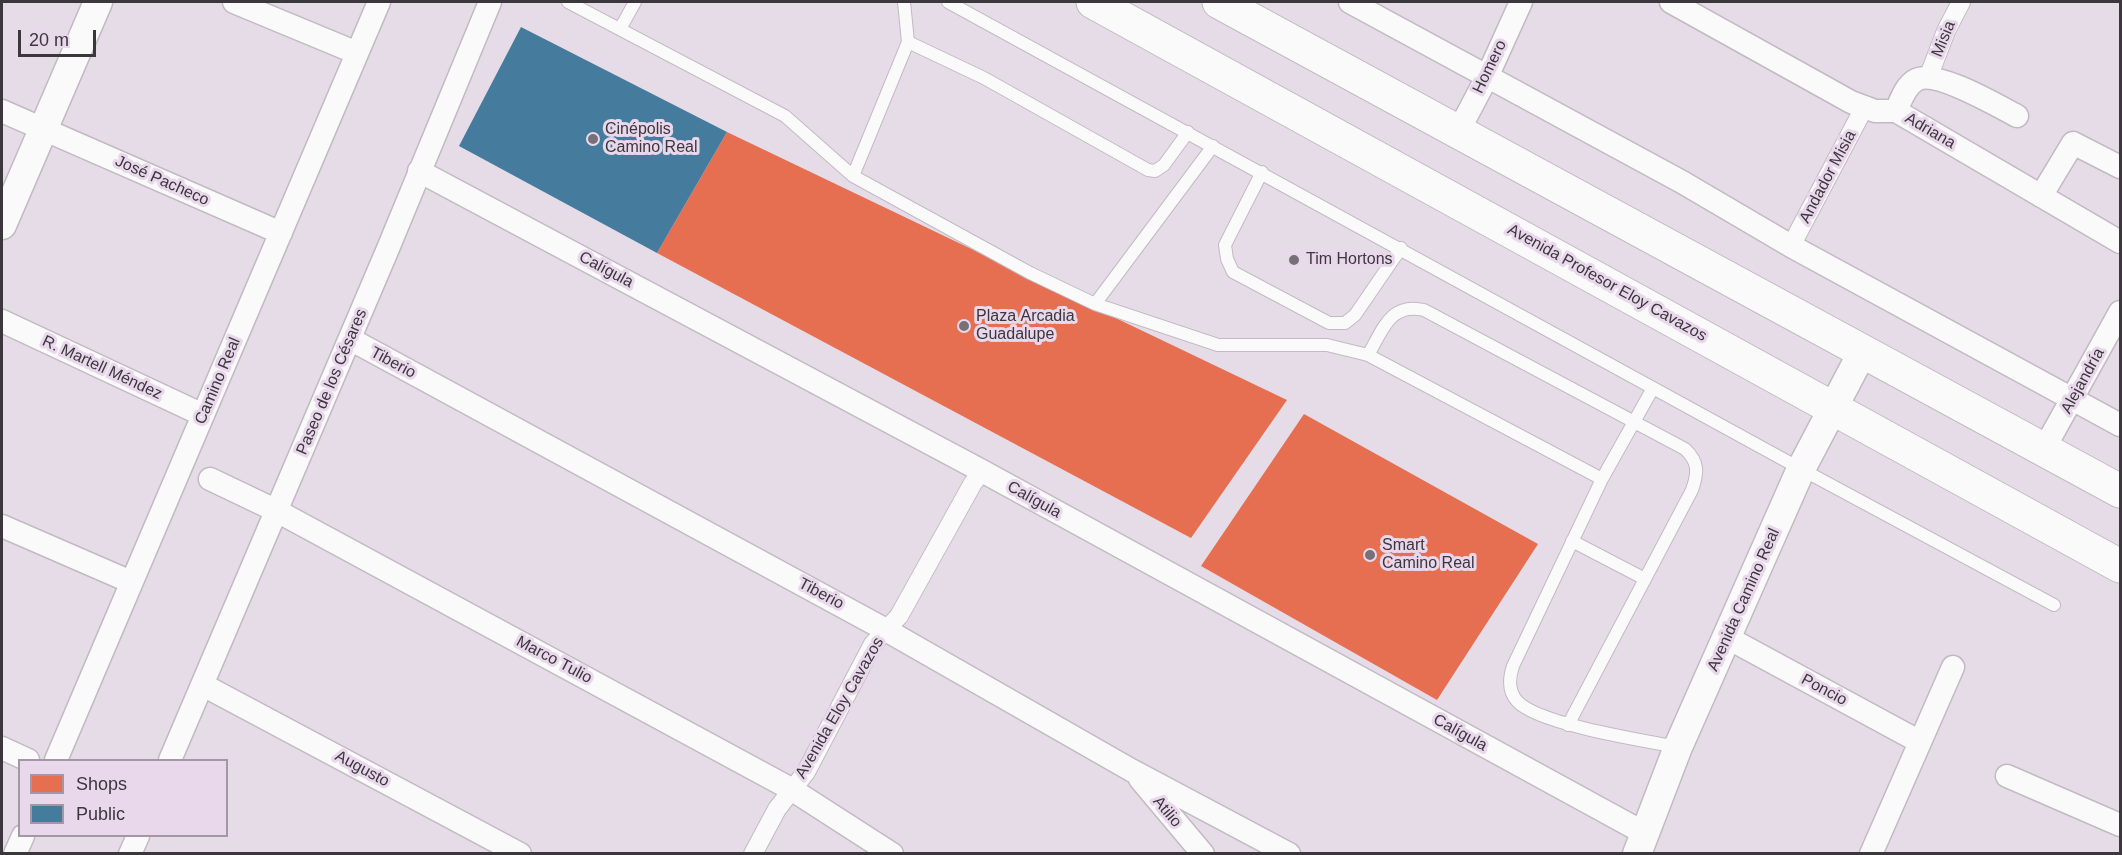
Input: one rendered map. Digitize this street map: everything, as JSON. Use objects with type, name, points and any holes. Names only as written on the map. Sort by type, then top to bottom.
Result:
[{"type":"main road","name":"Avenida Profesor Eloy Cavazos","points":[[1093,2],[2121,567]]},
{"type":"main road","points":[[1219,2],[1247,9],[1458,132],[2121,491]]},
{"type":"street","points":[[2,225],[98,2]]},
{"type":"street","points":[[234,2],[357,53]]},
{"type":"street","name":"Camino Real","points":[[56,759],[379,2]]},
{"type":"street","name":"Paseo de los Césares","points":[[170,759],[350,339],[490,2]]},
{"type":"street","points":[[1350,2],[1682,182],[1791,246],[2121,425]]},
{"type":"street","name":"Homero","points":[[1458,132],[1487,77],[1521,2]]},
{"type":"street","name":"Adriana","points":[[1671,2],[1864,108],[1875,111],[1896,111],[2121,242]]},
{"type":"street","name":"Misia","points":[[1928,78],[1946,31],[1961,2]]},
{"type":"street","points":[[1896,111],[1908,86],[1920,78],[1928,78],[1938,79],[2017,116]]},
{"type":"street","name":"Andador Misia","points":[[1791,246],[1864,108]]},
{"type":"street","name":"José Pacheco","points":[[2,111],[281,233]]},
{"type":"street","points":[[2041,196],[2073,143],[2121,167]]},
{"type":"street","name":"Calígula","points":[[419,171],[982,471],[1642,844]]},
{"type":"street","name":"Alejandría","points":[[2044,449],[2121,312]]},
{"type":"street","name":"R. Martell Méndez","points":[[2,321],[203,415]]},
{"type":"street","name":"Tiberio","points":[[350,339],[886,630],[1131,770],[1290,854]]},
{"type":"street","name":"Avenida Camino Real","points":[[1642,844],[1678,747],[1801,469],[1863,351]]},
{"type":"street","name":"Avenida Eloy Cavazos","points":[[753,854],[777,809],[806,772],[873,644],[900,616],[973,483],[982,471]]},
{"type":"street","name":"Marco Tulio","points":[[210,479],[277,511],[791,789],[892,854]]},
{"type":"street","points":[[2,526],[131,582]]},
{"type":"street","name":"Poncio","points":[[1728,638],[1920,742]]},
{"type":"street","points":[[1871,854],[1953,667]]},
{"type":"street","name":"Augusto","points":[[203,686],[520,854]]},
{"type":"street","points":[[2,748],[26,759]]},
{"type":"street","name":"Atilio","points":[[1131,770],[1203,854]]},
{"type":"street","points":[[2007,776],[2121,825]]},
{"type":"street","points":[[15,854],[23,837]]},
{"type":"street","points":[[130,854],[138,837]]},
{"type":"lane","points":[[568,2],[785,116],[853,176],[1030,273],[1095,304],[1218,345],[1327,345],[1368,355],[1602,478]]},
{"type":"lane","points":[[620,29],[635,2]]},
{"type":"lane","points":[[853,176],[908,42],[904,2]]},
{"type":"lane","points":[[948,2],[2054,605]]},
{"type":"lane","points":[[908,42],[984,78],[1148,170],[1155,171],[1164,165],[1188,132]]},
{"type":"lane","points":[[1095,304],[1213,146]]},
{"type":"lane","points":[[1262,172],[1225,245],[1227,259],[1233,272],[1329,324],[1345,323],[1355,315],[1401,248]]},
{"type":"lane","points":[[1368,355],[1390,317],[1407,309],[1424,310],[1685,449],[1694,458],[1697,467],[1692,490],[1568,725]]},
{"type":"lane","points":[[1653,388],[1602,478],[1509,678],[1511,691],[1517,702],[1529,710],[1568,725],[1678,747]]},
{"type":"lane","points":[[1572,541],[1646,579]]},
{"type":"building: Shops","name":"Plaza Arcadia Guadalupe","points":[[727,132],[1287,400],[1191,538],[657,253]]},
{"type":"building: Shops","name":"Smart Camino Real","points":[[1304,414],[1538,544],[1437,700],[1201,566]]},
{"type":"building: Public","name":"Cinépolis Camino Real","points":[[521,27],[727,132],[657,253],[459,146]]},
{"type":"place","name":"Cinépolis Camino Real","points":[[593,139]]},
{"type":"place","name":"Tim Hortons","points":[[1294,260]]},
{"type":"place","name":"Plaza Arcadia Guadalupe","points":[[964,326]]},
{"type":"place","name":"Smart Camino Real","points":[[1370,555]]}]
